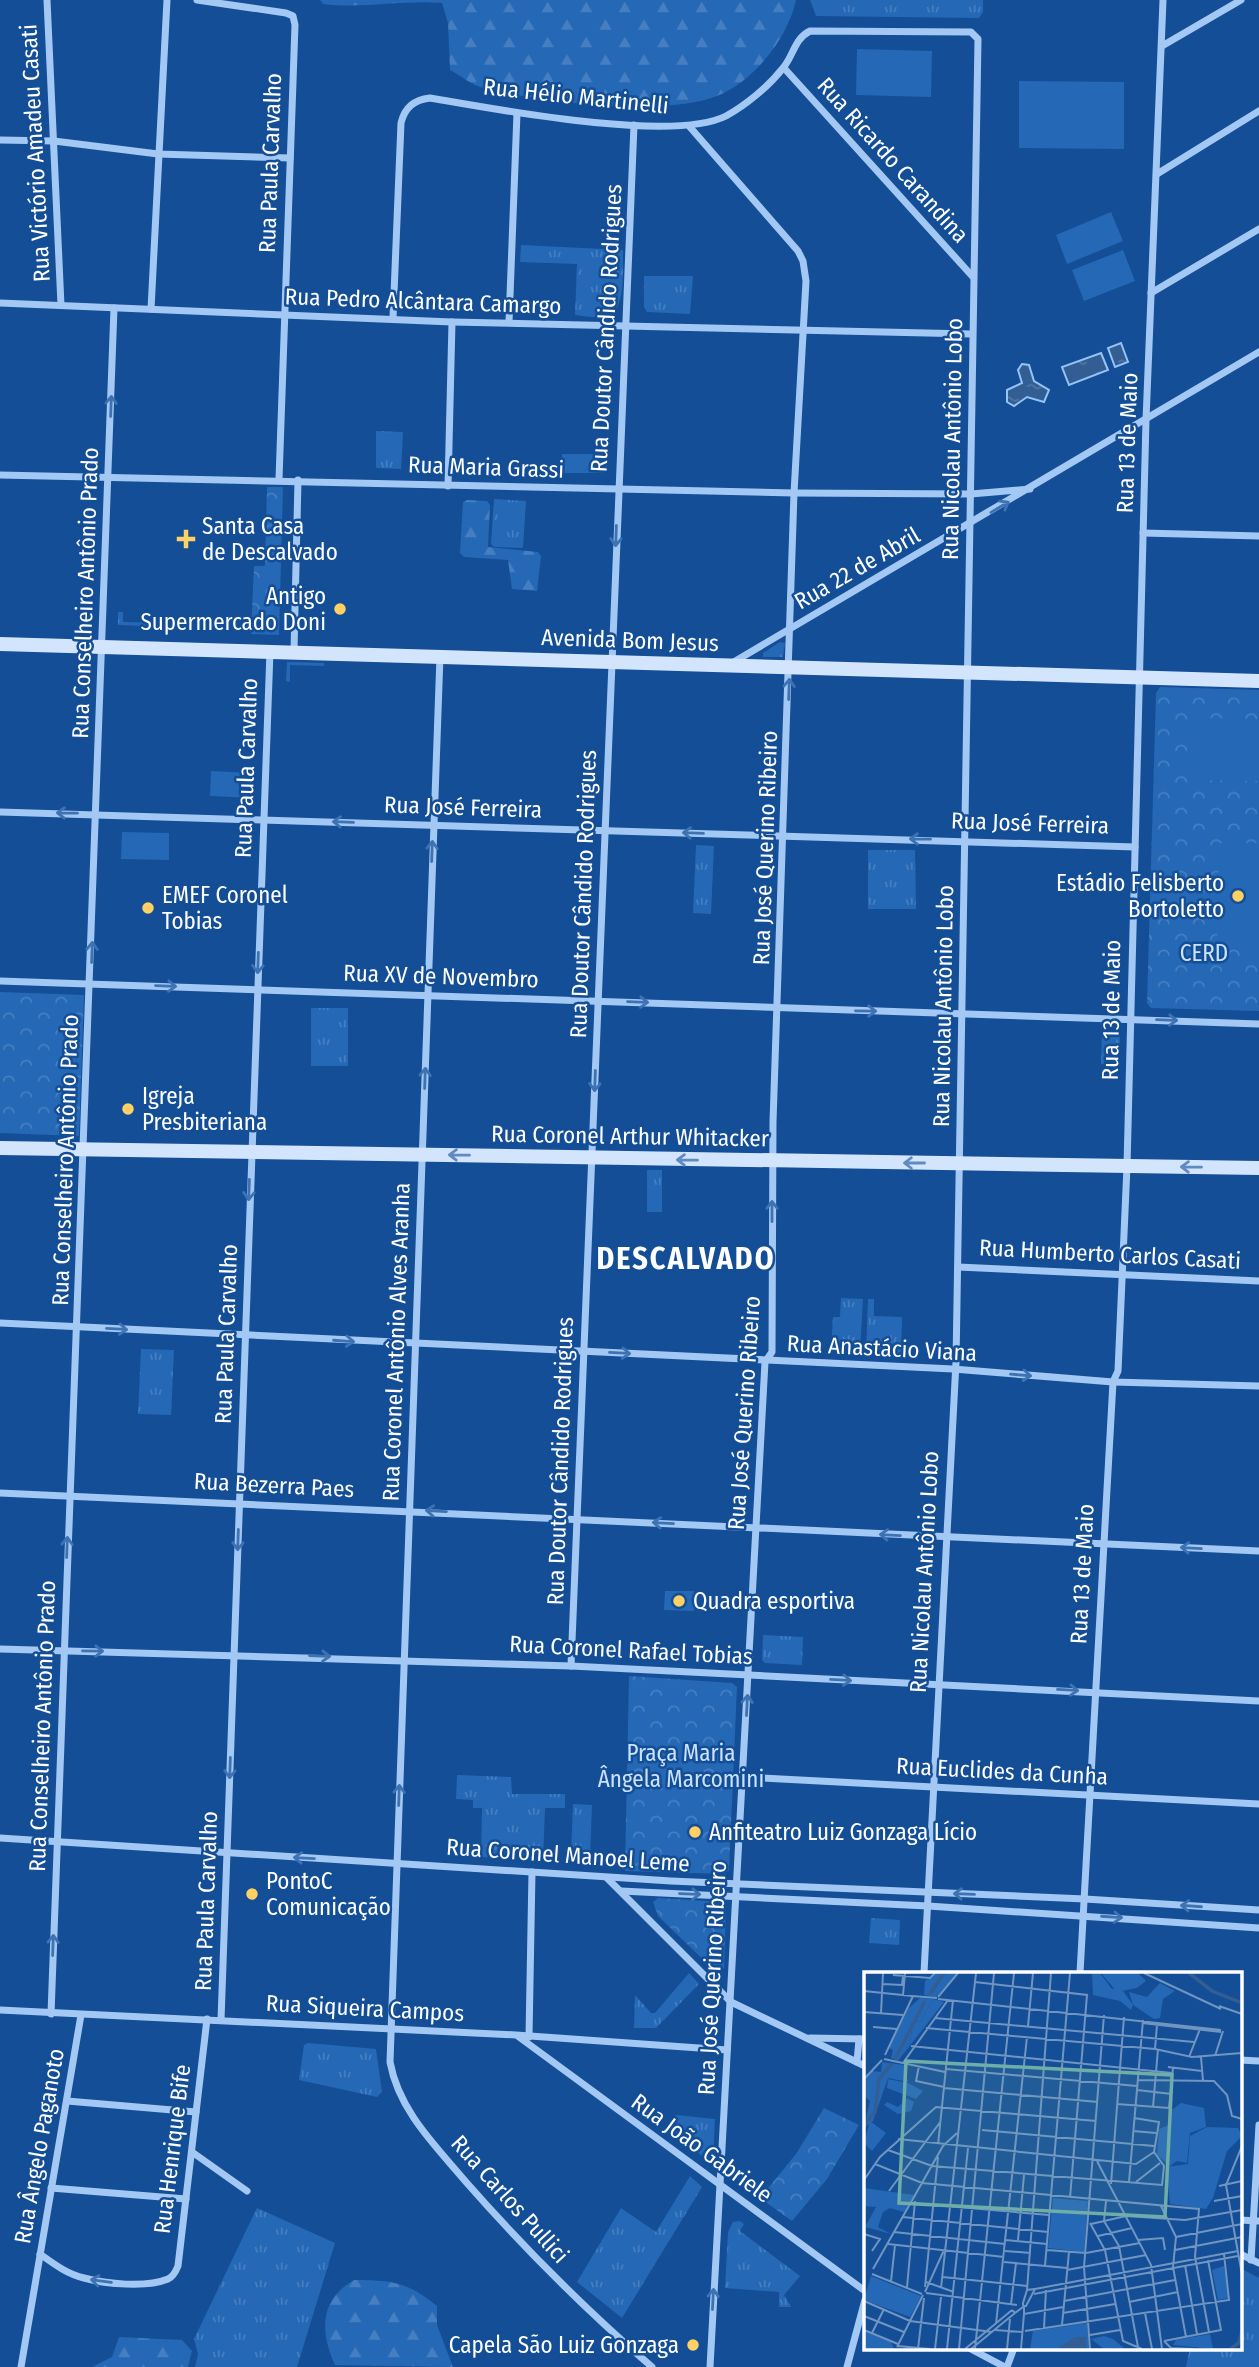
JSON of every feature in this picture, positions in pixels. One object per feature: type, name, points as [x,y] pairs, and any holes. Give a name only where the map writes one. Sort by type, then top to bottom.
[{"type":"street","name":"Rua Victório Amadeu Casati","points":[[47,0],[61,304]]},
{"type":"street","points":[[150,309],[167,0]]},
{"type":"street","name":"Rua Paula Carvalho","points":[[197,0],[293,16],[279,479]]},
{"type":"street","name":"Rua 13 de Maio","points":[[1080,1972],[1102,1544],[1112,1382],[1118,1371],[1128,1166],[1129,1019],[1146,420],[1163,0]]},
{"type":"street","points":[[1162,46],[1241,0]]},
{"type":"street","name":"Rua Hélio Martinelli","points":[[393,318],[401,123],[409,106],[430,98],[517,113],[634,125],[689,126],[708,123],[727,115],[749,100],[784,68],[801,35],[810,31],[971,32],[978,39]]},
{"type":"street","name":"Rua Nicolau Antônio Lobo","points":[[924,1972],[946,1538],[961,1163],[971,334],[978,39]]},
{"type":"street","name":"Rua Ricardo Carandina","points":[[784,68],[974,277]]},
{"type":"street","points":[[1157,174],[1259,111]]},
{"type":"street","points":[[509,322],[517,113]]},
{"type":"street","name":"Rua Doutor Cândido Rodrigues","points":[[571,1665],[617,490],[628,327],[634,125]]},
{"type":"street","name":"Rua José Querino Ribeiro","points":[[689,126],[798,251],[805,270],[794,493],[785,837],[772,1161],[772,1352],[765,1362],[710,2367]]},
{"type":"street","points":[[0,140],[54,141],[158,154],[290,158]]},
{"type":"street","points":[[1151,293],[1259,229]]},
{"type":"street","name":"Rua Pedro Alcântara Camargo","points":[[0,303],[452,322],[971,334]]},
{"type":"street","name":"Rua Conselheiro Antônio Prado","points":[[51,2014],[69,1494],[85,1150],[114,307]]},
{"type":"street","points":[[448,486],[452,322]]},
{"type":"street","name":"Rua 22 de Abril","points":[[727,666],[1259,352]]},
{"type":"street","name":"Rua Maria Grassi","points":[[0,475],[279,479],[448,486],[794,493],[971,494],[1030,489]]},
{"type":"street","points":[[294,651],[298,480]]},
{"type":"street","points":[[1143,533],[1259,536]]},
{"type":"street","name":"Avenida Bom Jesus","points":[[0,644],[1259,681]]},
{"type":"street","name":"Rua Paula Carvalho","points":[[221,2020],[270,650]]},
{"type":"street","name":"Rua Coronel Antônio Alves Aranha","points":[[390,2029],[440,656]]},
{"type":"street","name":"Rua José Ferreira","points":[[0,812],[1135,847]]},
{"type":"street","name":"Rua XV de Novembro","points":[[0,981],[1259,1024]]},
{"type":"street","name":"Rua Coronel Arthur Whitacker","points":[[0,1148],[1259,1168]]},
{"type":"street","name":"Rua Humberto Carlos Casati","points":[[958,1267],[1259,1280]]},
{"type":"street","name":"Rua Anastácio Viana","points":[[0,1323],[953,1369],[1112,1382],[1259,1386]]},
{"type":"street","name":"Rua Bezerra Paes","points":[[0,1493],[69,1494],[1259,1552]]},
{"type":"street","name":"Rua Coronel Rafael Tobias","points":[[0,1649],[571,1665],[1259,1700]]},
{"type":"street","name":"Rua Euclides da Cunha","points":[[743,1777],[1259,1804]]},
{"type":"street","name":"Rua Coronel Manoel Leme","points":[[0,1839],[607,1878],[1085,1899],[1259,1910]]},
{"type":"street","points":[[529,2037],[532,1872]]},
{"type":"street","points":[[607,1878],[731,2002],[864,2066]]},
{"type":"street","points":[[653,1880],[653,1893]]},
{"type":"street","name":"Rua Coronel Manoel Leme","points":[[621,1891],[928,1906],[1259,1928]]},
{"type":"street","name":"Rua Siqueira Campos","points":[[0,2010],[516,2035],[727,2050]]},
{"type":"street","name":"Rua Ângelo Paganoto","points":[[21,2367],[81,2015]]},
{"type":"street","name":"Rua Henrique Bife","points":[[40,2254],[63,2270],[85,2278],[145,2283],[168,2279],[178,2266],[207,2019]]},
{"type":"street","name":"Rua Carlos Pullici","points":[[390,2029],[393,2080],[420,2128],[498,2218],[591,2314],[652,2367]]},
{"type":"street","name":"Rua João Gabriele","points":[[516,2035],[864,2290]]},
{"type":"street","points":[[808,2038],[862,2039],[857,2062]]},
{"type":"street","points":[[67,2101],[196,2112]]},
{"type":"street","points":[[1255,2262],[1259,2125]]},
{"type":"street","points":[[192,2152],[247,2191]]},
{"type":"street","points":[[51,2188],[186,2199]]},
{"type":"street","points":[[847,2367],[864,2304]]},
{"type":"street","points":[[973,2350],[1006,2367],[1013,2350]]},
{"type":"green space","points":[[320,0],[796,0],[785,29],[767,57],[731,89],[695,102],[667,106],[635,106],[535,98],[483,88],[471,83],[450,70],[448,23],[442,3],[338,5],[323,4]]},
{"type":"green space","points":[[810,0],[983,0],[983,12],[979,18],[816,16]]},
{"type":"green space","points":[[857,49],[932,51],[931,97],[856,95]]},
{"type":"green space","points":[[1019,81],[1124,82],[1124,149],[1019,148]]},
{"type":"green space","points":[[1111,212],[1123,241],[1067,264],[1056,235]]},
{"type":"green space","points":[[521,245],[623,250],[622,288],[617,307],[612,314],[604,317],[575,315],[577,264],[520,262]]},
{"type":"green space","points":[[1123,250],[1135,281],[1084,301],[1072,270]]},
{"type":"green space","points":[[644,276],[693,276],[690,314],[647,312],[644,307]]},
{"type":"green space","points":[[376,431],[403,432],[401,469],[376,468]]},
{"type":"green space","points":[[562,454],[609,454],[606,473],[562,473]]},
{"type":"green space","points":[[267,487],[283,487],[279,635],[251,634],[254,566],[265,566]]},
{"type":"green space","points":[[494,499],[526,501],[523,548],[494,547],[491,544]]},
{"type":"green space","points":[[487,501],[490,505],[488,547],[538,552],[541,556],[537,591],[512,589],[508,560],[464,557],[460,553],[463,502]]},
{"type":"green space","points":[[118,612],[123,612],[123,622],[171,623],[171,627],[118,625]]},
{"type":"green space","points":[[780,642],[785,643],[783,657],[763,657],[763,653]]},
{"type":"green space","points":[[287,662],[324,663],[324,666],[290,665],[290,682],[286,681]]},
{"type":"green space","name":"CERD","points":[[1160,687],[1259,690],[1259,1011],[1151,1008],[1147,1003],[1156,693]]},
{"type":"green space","points":[[1190,718],[1259,719],[1259,781],[1189,780]]},
{"type":"green space","points":[[211,771],[253,773],[252,798],[210,796]]},
{"type":"green space","points":[[122,832],[169,833],[169,860],[121,859]]},
{"type":"green space","name":"Estádio Felisberto Bortoletto","points":[[1219,843],[1259,843],[1259,949],[1217,948]]},
{"type":"green space","points":[[696,845],[714,846],[711,914],[693,913]]},
{"type":"green space","points":[[868,850],[915,850],[916,909],[868,909]]},
{"type":"green space","points":[[0,992],[84,995],[79,1136],[0,1133]]},
{"type":"green space","points":[[311,1008],[348,1008],[348,1066],[311,1066]]},
{"type":"green space","points":[[1102,1030],[1120,1030],[1119,1064],[1101,1064]]},
{"type":"green space","points":[[647,1170],[662,1170],[662,1212],[647,1212]]},
{"type":"green space","points":[[841,1298],[863,1299],[860,1351],[831,1350],[833,1317],[840,1317]]},
{"type":"green space","points":[[868,1299],[874,1299],[874,1316],[902,1317],[901,1354],[866,1353]]},
{"type":"green space","points":[[141,1349],[174,1350],[171,1415],[138,1414]]},
{"type":"green space","name":"Quadra esportiva","points":[[665,1591],[694,1591],[694,1611],[664,1610]]},
{"type":"green space","points":[[763,1635],[803,1637],[802,1665],[765,1663],[762,1660]]},
{"type":"green space","name":"Praça Maria Ângela Marcomini","points":[[629,1676],[732,1683],[737,1687],[729,1870],[724,1874],[625,1871]]},
{"type":"green space","points":[[457,1775],[511,1777],[512,1794],[565,1794],[565,1808],[545,1808],[543,1860],[481,1857],[482,1808],[473,1808],[473,1800],[456,1799]]},
{"type":"green space","points":[[573,1804],[592,1805],[590,1857],[571,1856]]},
{"type":"green space","points":[[658,1898],[723,1902],[726,1906],[724,1968],[714,1970],[658,1916],[653,1902]]},
{"type":"green space","points":[[871,1918],[900,1920],[899,1945],[869,1943]]},
{"type":"green space","points":[[689,1973],[699,1984],[656,2028],[634,2028],[635,1995],[651,2013],[655,2013]]},
{"type":"green space","points":[[308,2043],[376,2049],[382,2092],[377,2097],[299,2080],[304,2045]]},
{"type":"green space","points":[[824,2108],[859,2125],[827,2179],[792,2221],[760,2198],[796,2154]]},
{"type":"green space","points":[[676,2115],[715,2119],[713,2160],[710,2162],[675,2135]]},
{"type":"green space","points":[[690,2176],[702,2187],[622,2318],[577,2282],[621,2208],[656,2232]]},
{"type":"green space","points":[[257,2208],[335,2243],[297,2367],[195,2367],[198,2354],[194,2339]]},
{"type":"green space","points":[[740,2221],[744,2224],[740,2231],[800,2276],[784,2295],[791,2307],[779,2307],[779,2292],[725,2288],[728,2232],[733,2222]]},
{"type":"green space","points":[[1242,2269],[1259,2278],[1259,2367],[1186,2367],[1190,2350],[1242,2350]]},
{"type":"green space","points":[[354,2280],[408,2287],[437,2306],[437,2325],[453,2367],[335,2365],[327,2341],[326,2318],[334,2297]]},
{"type":"green space","points":[[119,2337],[182,2340],[192,2351],[188,2367],[92,2367],[112,2357]]},
{"type":"water","points":[[1121,343],[1128,362],[1115,367],[1108,348]]},
{"type":"water","points":[[1101,353],[1108,370],[1069,385],[1062,367]]},
{"type":"water","points":[[1022,364],[1029,365],[1034,381],[1049,390],[1044,402],[1027,397],[1014,406],[1007,402],[1007,390],[1022,383],[1018,370]]},
{"type":"place","name":"Santa Casa de Descalvado","points":[[186,539]]},
{"type":"place","name":"Antigo Supermercado Doni","points":[[340,609]]},
{"type":"place","name":"Estádio Felisberto Bortoletto","points":[[1238,896]]},
{"type":"place","name":"EMEF Coronel Tobias","points":[[148,908]]},
{"type":"place","name":"Igreja Presbiteriana","points":[[128,1109]]},
{"type":"place","name":"Quadra esportiva","points":[[679,1601]]},
{"type":"place","name":"Anfiteatro Luiz Gonzaga Lício","points":[[695,1832]]},
{"type":"place","name":"PontoC Comunicação","points":[[252,1894]]},
{"type":"place","name":"Capela São Luiz Gonzaga","points":[[693,2345]]},
{"type":"district","name":"DESCALVADO","points":[[686,1259]]}]
